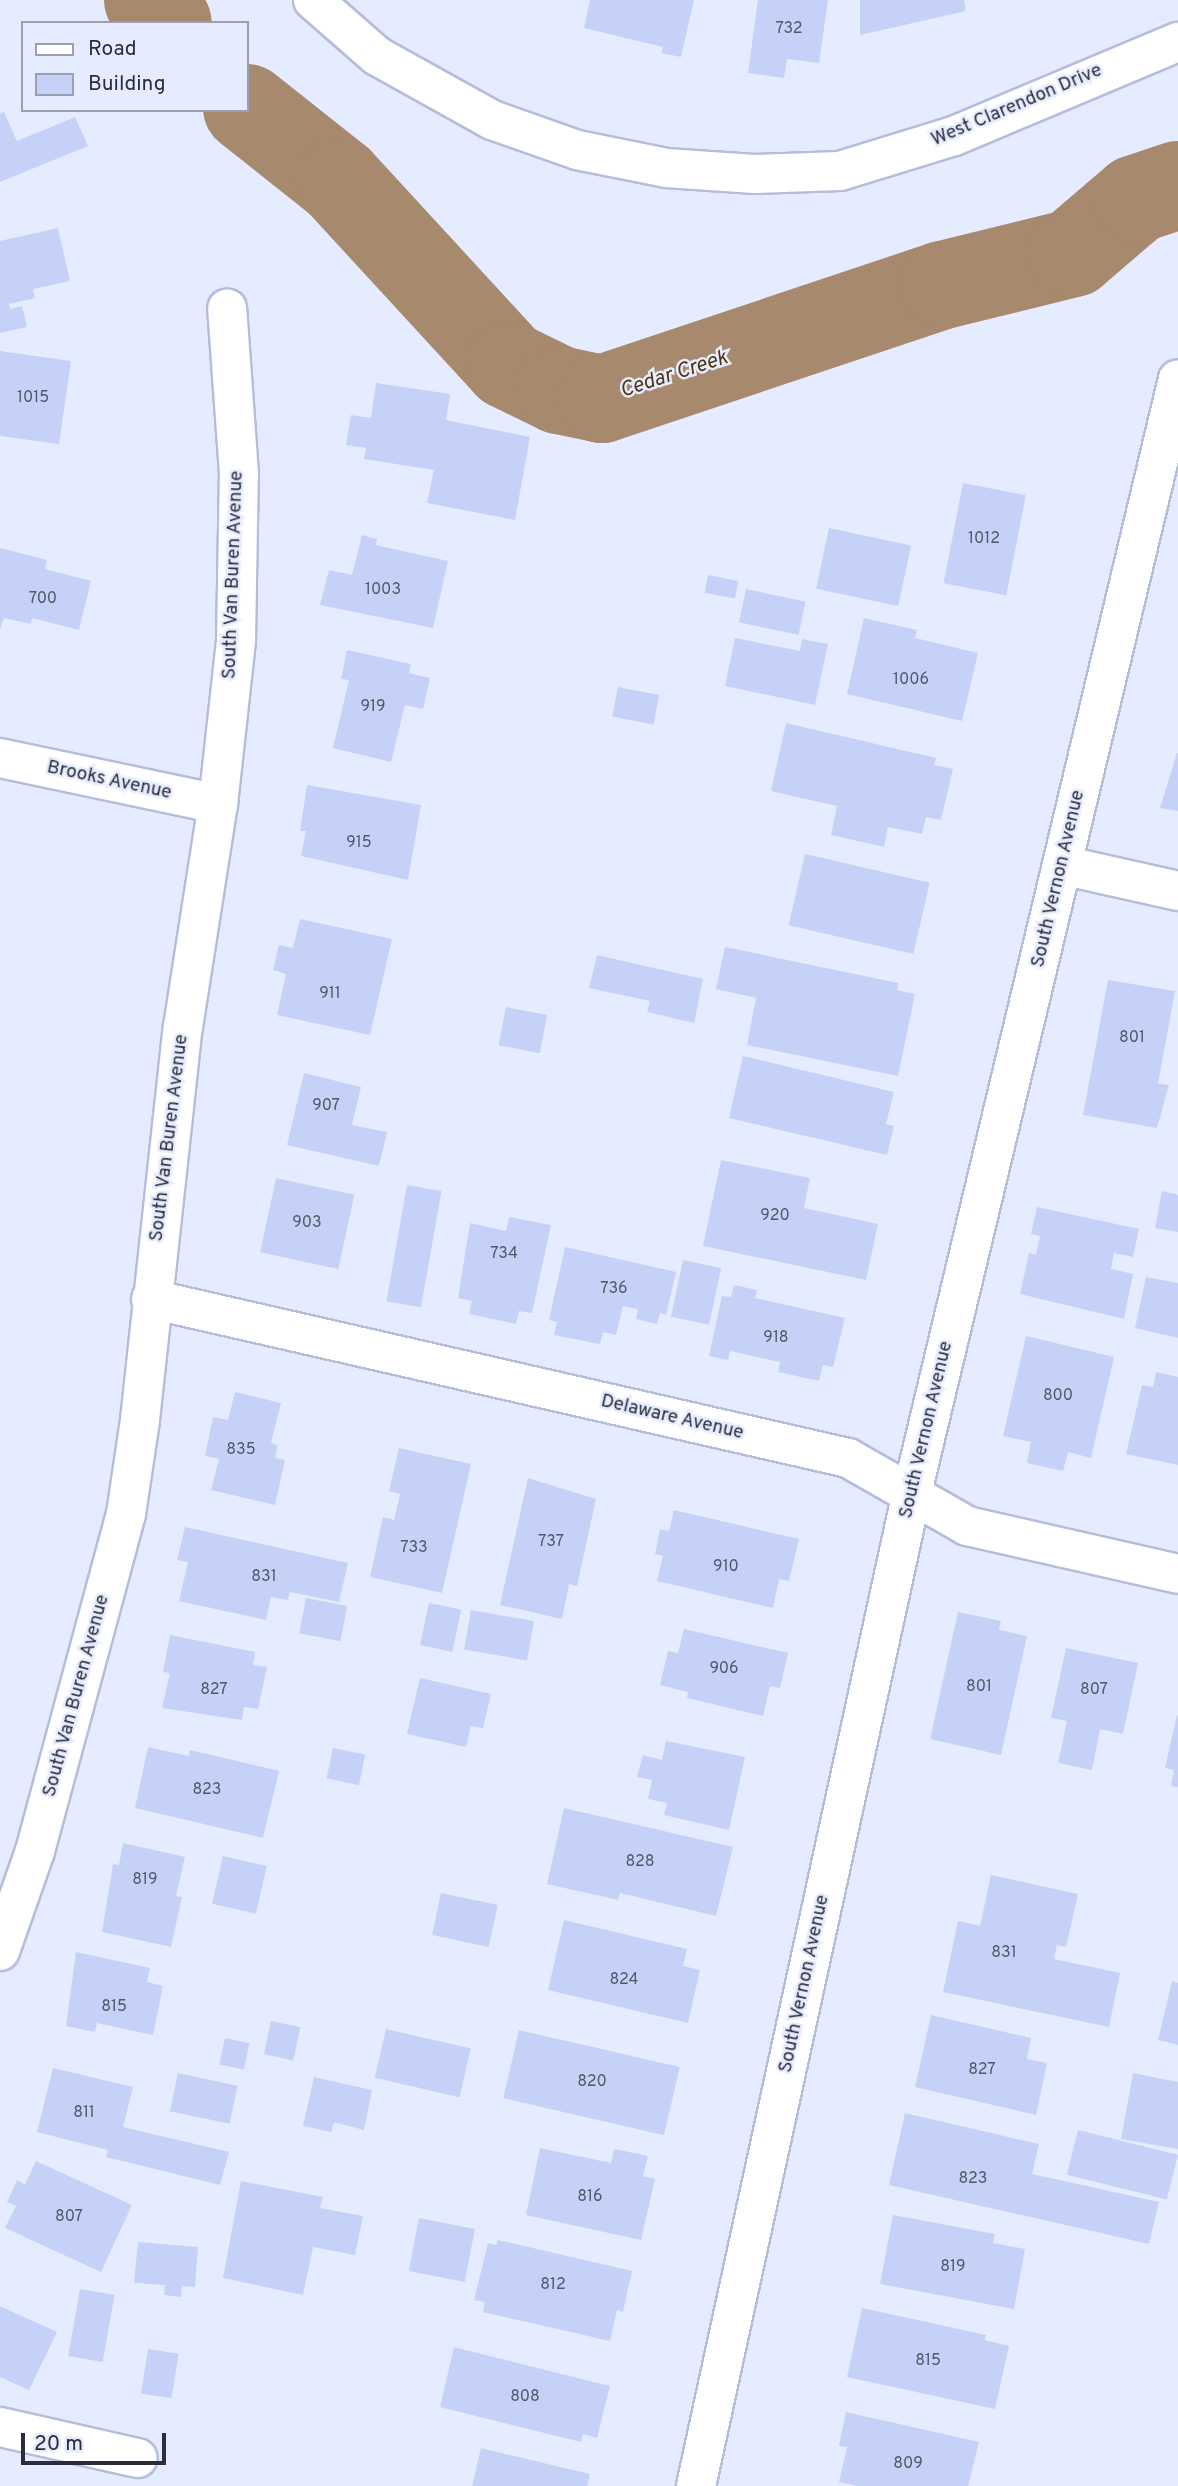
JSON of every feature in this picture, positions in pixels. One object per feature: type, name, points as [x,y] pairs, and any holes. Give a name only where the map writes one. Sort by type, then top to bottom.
[{"type":"street","name":"West Clarendon Drive","points":[[313,0],[377,56],[492,120],[577,150],[615,158],[666,168],[755,174],[840,171],[954,136],[1178,42]]},
{"type":"street","name":"South Van Buren Avenue","points":[[0,1951],[35,1851],[126,1514],[183,1027],[218,804],[236,640],[239,474],[228,308]]},
{"type":"street","name":"South Vernon Avenue","points":[[696,2486],[911,1497],[1178,379]]},
{"type":"street","name":"Brooks Avenue","points":[[0,758],[218,804]]},
{"type":"street","points":[[1062,865],[1178,891]]},
{"type":"street","name":"Delaware Avenue","points":[[151,1299],[848,1458],[911,1497],[967,1527],[1178,1574]]},
{"type":"street","points":[[0,2427],[138,2458]]},
{"type":"building","points":[[590,0],[694,0],[681,57],[661,53],[663,47],[584,28]]},
{"type":"building","points":[[758,0],[828,0],[819,63],[787,59],[784,78],[748,73]]},
{"type":"building","points":[[860,0],[964,0],[966,11],[860,35]]},
{"type":"building","points":[[4,112],[17,141],[75,117],[88,146],[0,182],[0,113]]},
{"type":"building","points":[[58,228],[70,281],[33,289],[35,298],[9,304],[10,309],[22,306],[27,327],[0,333],[0,241]]},
{"type":"building","points":[[0,351],[71,361],[59,444],[0,436]]},
{"type":"building","points":[[376,383],[450,394],[446,420],[530,437],[515,520],[427,503],[434,470],[364,459],[366,448],[346,445],[351,415],[371,418]]},
{"type":"building","points":[[963,483],[1026,495],[1006,595],[944,583]]},
{"type":"building","points":[[829,528],[911,545],[898,606],[816,589]]},
{"type":"building","points":[[362,535],[377,539],[376,545],[448,561],[433,628],[320,605],[329,570],[352,575]]},
{"type":"building","points":[[0,548],[47,560],[45,569],[91,581],[79,630],[32,618],[31,624],[4,618],[0,629]]},
{"type":"building","points":[[708,575],[738,581],[735,599],[705,593]]},
{"type":"building","points":[[746,589],[806,602],[799,635],[739,622]]},
{"type":"building","points":[[864,618],[917,630],[915,638],[978,653],[962,721],[847,694]]},
{"type":"building","points":[[735,638],[800,651],[802,639],[828,644],[815,705],[725,686]]},
{"type":"building","points":[[347,650],[411,664],[409,673],[430,678],[423,709],[405,705],[391,762],[333,748],[349,680],[341,679]]},
{"type":"building","points":[[618,687],[659,695],[654,724],[612,716]]},
{"type":"building","points":[[786,723],[936,758],[934,765],[953,769],[941,820],[926,817],[922,834],[888,827],[884,847],[831,835],[837,806],[771,791]]},
{"type":"building","points":[[1178,753],[1178,811],[1160,808]]},
{"type":"building","points":[[307,785],[421,805],[408,880],[301,856],[306,831],[300,831]]},
{"type":"building","points":[[805,854],[930,883],[913,954],[789,925]]},
{"type":"building","points":[[300,919],[392,939],[370,1035],[277,1015],[286,974],[273,970],[279,945],[293,948]]},
{"type":"building","points":[[725,947],[898,983],[897,990],[915,994],[898,1076],[747,1045],[756,998],[716,989]]},
{"type":"building","points":[[597,955],[703,979],[694,1023],[647,1012],[650,1001],[589,988]]},
{"type":"building","points":[[1108,980],[1175,991],[1158,1084],[1169,1085],[1157,1128],[1083,1115]]},
{"type":"building","points":[[506,1007],[547,1015],[540,1053],[499,1045]]},
{"type":"building","points":[[743,1056],[894,1092],[886,1124],[894,1126],[887,1155],[729,1118]]},
{"type":"building","points":[[304,1073],[361,1087],[352,1125],[387,1132],[379,1166],[287,1145]]},
{"type":"building","points":[[721,1160],[810,1178],[804,1208],[878,1224],[866,1280],[703,1246]]},
{"type":"building","points":[[276,1178],[354,1195],[338,1269],[260,1252]]},
{"type":"building","points":[[407,1185],[441,1191],[421,1307],[387,1301]]},
{"type":"building","points":[[1162,1191],[1178,1195],[1178,1232],[1155,1228]]},
{"type":"building","points":[[1037,1207],[1139,1229],[1133,1257],[1114,1253],[1111,1269],[1133,1274],[1124,1319],[1020,1294],[1029,1253],[1036,1255],[1040,1236],[1031,1234]]},
{"type":"building","points":[[509,1217],[551,1225],[532,1313],[519,1311],[516,1324],[469,1314],[472,1301],[458,1298],[470,1223],[506,1231]]},
{"type":"building","points":[[565,1247],[676,1272],[666,1315],[660,1313],[657,1324],[636,1319],[638,1309],[623,1306],[616,1335],[603,1332],[600,1344],[554,1335],[557,1322],[549,1320]]},
{"type":"building","points":[[683,1260],[721,1268],[709,1325],[671,1317]]},
{"type":"building","points":[[1146,1277],[1178,1283],[1178,1338],[1135,1328]]},
{"type":"building","points":[[734,1285],[757,1290],[755,1298],[845,1318],[833,1367],[823,1365],[819,1381],[778,1372],[780,1362],[730,1351],[728,1360],[709,1356],[722,1296],[731,1297]]},
{"type":"building","points":[[1026,1336],[1114,1357],[1091,1458],[1068,1452],[1063,1471],[1027,1463],[1031,1442],[1003,1436]]},
{"type":"building","points":[[1156,1372],[1178,1377],[1178,1465],[1126,1454],[1142,1385],[1153,1387]]},
{"type":"building","points":[[235,1392],[281,1403],[271,1443],[278,1445],[275,1458],[285,1460],[275,1505],[211,1490],[219,1459],[205,1456],[213,1417],[228,1420]]},
{"type":"building","points":[[399,1448],[471,1464],[442,1593],[370,1577],[383,1517],[394,1520],[400,1494],[389,1491]]},
{"type":"building","points":[[528,1478],[596,1499],[577,1586],[569,1584],[562,1619],[500,1605]]},
{"type":"building","points":[[674,1510],[799,1539],[789,1581],[779,1579],[773,1608],[657,1581],[663,1556],[655,1554],[660,1529],[669,1531]]},
{"type":"building","points":[[185,1527],[348,1563],[339,1602],[290,1592],[288,1600],[271,1597],[266,1620],[179,1601],[188,1562],[177,1560]]},
{"type":"building","points":[[306,1598],[347,1606],[340,1641],[299,1633]]},
{"type":"building","points":[[429,1603],[461,1610],[452,1652],[420,1645]]},
{"type":"building","points":[[471,1610],[534,1621],[527,1661],[464,1649]]},
{"type":"building","points":[[958,1612],[1001,1621],[999,1630],[1027,1636],[1001,1755],[930,1739]]},
{"type":"building","points":[[684,1629],[788,1653],[780,1688],[770,1686],[763,1716],[687,1698],[688,1692],[660,1685],[668,1651],[678,1653]]},
{"type":"building","points":[[170,1635],[255,1652],[253,1665],[267,1667],[258,1709],[244,1707],[242,1720],[162,1708],[170,1673],[163,1672]]},
{"type":"building","points":[[1066,1648],[1138,1663],[1123,1734],[1100,1729],[1092,1770],[1058,1763],[1067,1721],[1051,1718]]},
{"type":"building","points":[[420,1678],[491,1694],[483,1728],[471,1726],[466,1747],[407,1734]]},
{"type":"building","points":[[1177,1715],[1178,1787],[1171,1786],[1174,1770],[1165,1768]]},
{"type":"building","points":[[666,1741],[745,1757],[729,1830],[664,1815],[667,1803],[648,1799],[652,1780],[637,1777],[643,1755],[662,1760]]},
{"type":"building","points":[[148,1747],[189,1756],[190,1750],[279,1771],[263,1838],[135,1808]]},
{"type":"building","points":[[333,1748],[365,1755],[359,1785],[327,1778]]},
{"type":"building","points":[[564,1808],[733,1847],[716,1916],[620,1893],[618,1900],[547,1884]]},
{"type":"building","points":[[123,1843],[185,1857],[176,1896],[182,1897],[171,1947],[102,1932],[113,1864],[119,1865]]},
{"type":"building","points":[[223,1856],[267,1866],[256,1914],[212,1904]]},
{"type":"building","points":[[991,1875],[1078,1894],[1066,1947],[1057,1945],[1054,1959],[1120,1973],[1109,2027],[943,1992],[958,1921],[980,1926]]},
{"type":"building","points":[[441,1893],[498,1905],[489,1947],[432,1935]]},
{"type":"building","points":[[564,1920],[687,1949],[683,1966],[700,1970],[688,2023],[548,1990]]},
{"type":"building","points":[[76,1952],[150,1968],[147,1982],[163,1986],[153,2035],[97,2023],[95,2032],[66,2026]]},
{"type":"building","points":[[1172,1981],[1178,1983],[1178,2045],[1158,2040]]},
{"type":"building","points":[[931,2015],[1031,2038],[1027,2059],[1047,2063],[1036,2115],[915,2087]]},
{"type":"building","points":[[271,2021],[300,2027],[293,2060],[264,2054]]},
{"type":"building","points":[[386,2029],[471,2049],[460,2097],[375,2078]]},
{"type":"building","points":[[519,2030],[680,2067],[664,2135],[503,2098]]},
{"type":"building","points":[[225,2038],[249,2043],[244,2070],[219,2064]]},
{"type":"building","points":[[53,2068],[133,2087],[123,2127],[229,2152],[220,2185],[106,2157],[108,2150],[37,2132]]},
{"type":"building","points":[[178,2073],[238,2086],[230,2124],[170,2111]]},
{"type":"building","points":[[1133,2073],[1178,2082],[1178,2149],[1121,2139]]},
{"type":"building","points":[[314,2077],[372,2090],[364,2130],[334,2122],[331,2132],[303,2126]]},
{"type":"building","points":[[905,2113],[1039,2144],[1032,2174],[1159,2202],[1149,2244],[889,2185]]},
{"type":"building","points":[[1078,2130],[1178,2155],[1167,2200],[1067,2175]]},
{"type":"building","points":[[540,2148],[611,2163],[614,2149],[648,2156],[643,2176],[655,2179],[641,2240],[526,2215]]},
{"type":"building","points":[[36,2161],[132,2205],[101,2272],[5,2228],[16,2206],[7,2202],[17,2180],[25,2185]]},
{"type":"building","points":[[241,2181],[323,2197],[320,2208],[363,2216],[355,2255],[313,2247],[303,2295],[223,2278]]},
{"type":"building","points":[[893,2215],[995,2234],[993,2243],[1025,2249],[1014,2309],[880,2284]]},
{"type":"building","points":[[419,2218],[475,2229],[465,2282],[409,2271]]},
{"type":"building","points":[[498,2240],[632,2271],[623,2312],[617,2310],[610,2341],[483,2312],[485,2302],[474,2300],[488,2243],[496,2245]]},
{"type":"building","points":[[138,2242],[198,2247],[195,2287],[182,2286],[181,2297],[164,2295],[165,2285],[134,2283]]},
{"type":"building","points":[[80,2289],[114,2295],[103,2362],[68,2356]]},
{"type":"building","points":[[0,2306],[57,2332],[29,2390],[0,2377]]},
{"type":"building","points":[[862,2308],[986,2335],[985,2340],[1009,2346],[995,2409],[847,2377]]},
{"type":"building","points":[[454,2347],[610,2386],[597,2438],[583,2434],[581,2442],[440,2407]]},
{"type":"building","points":[[148,2349],[179,2354],[172,2398],[141,2393]]},
{"type":"building","points":[[846,2412],[979,2442],[968,2486],[858,2486],[839,2482],[847,2447],[839,2446]]},
{"type":"building","points":[[481,2448],[590,2474],[587,2486],[472,2486]]},
{"type":"waterway","name":"Cedar Creek","points":[[148,0],[166,21]]},
{"type":"waterway","name":"Cedar Creek","points":[[248,109],[339,181],[508,365],[559,390],[602,399],[943,285],[1073,253],[1136,199],[1178,185]]}]
